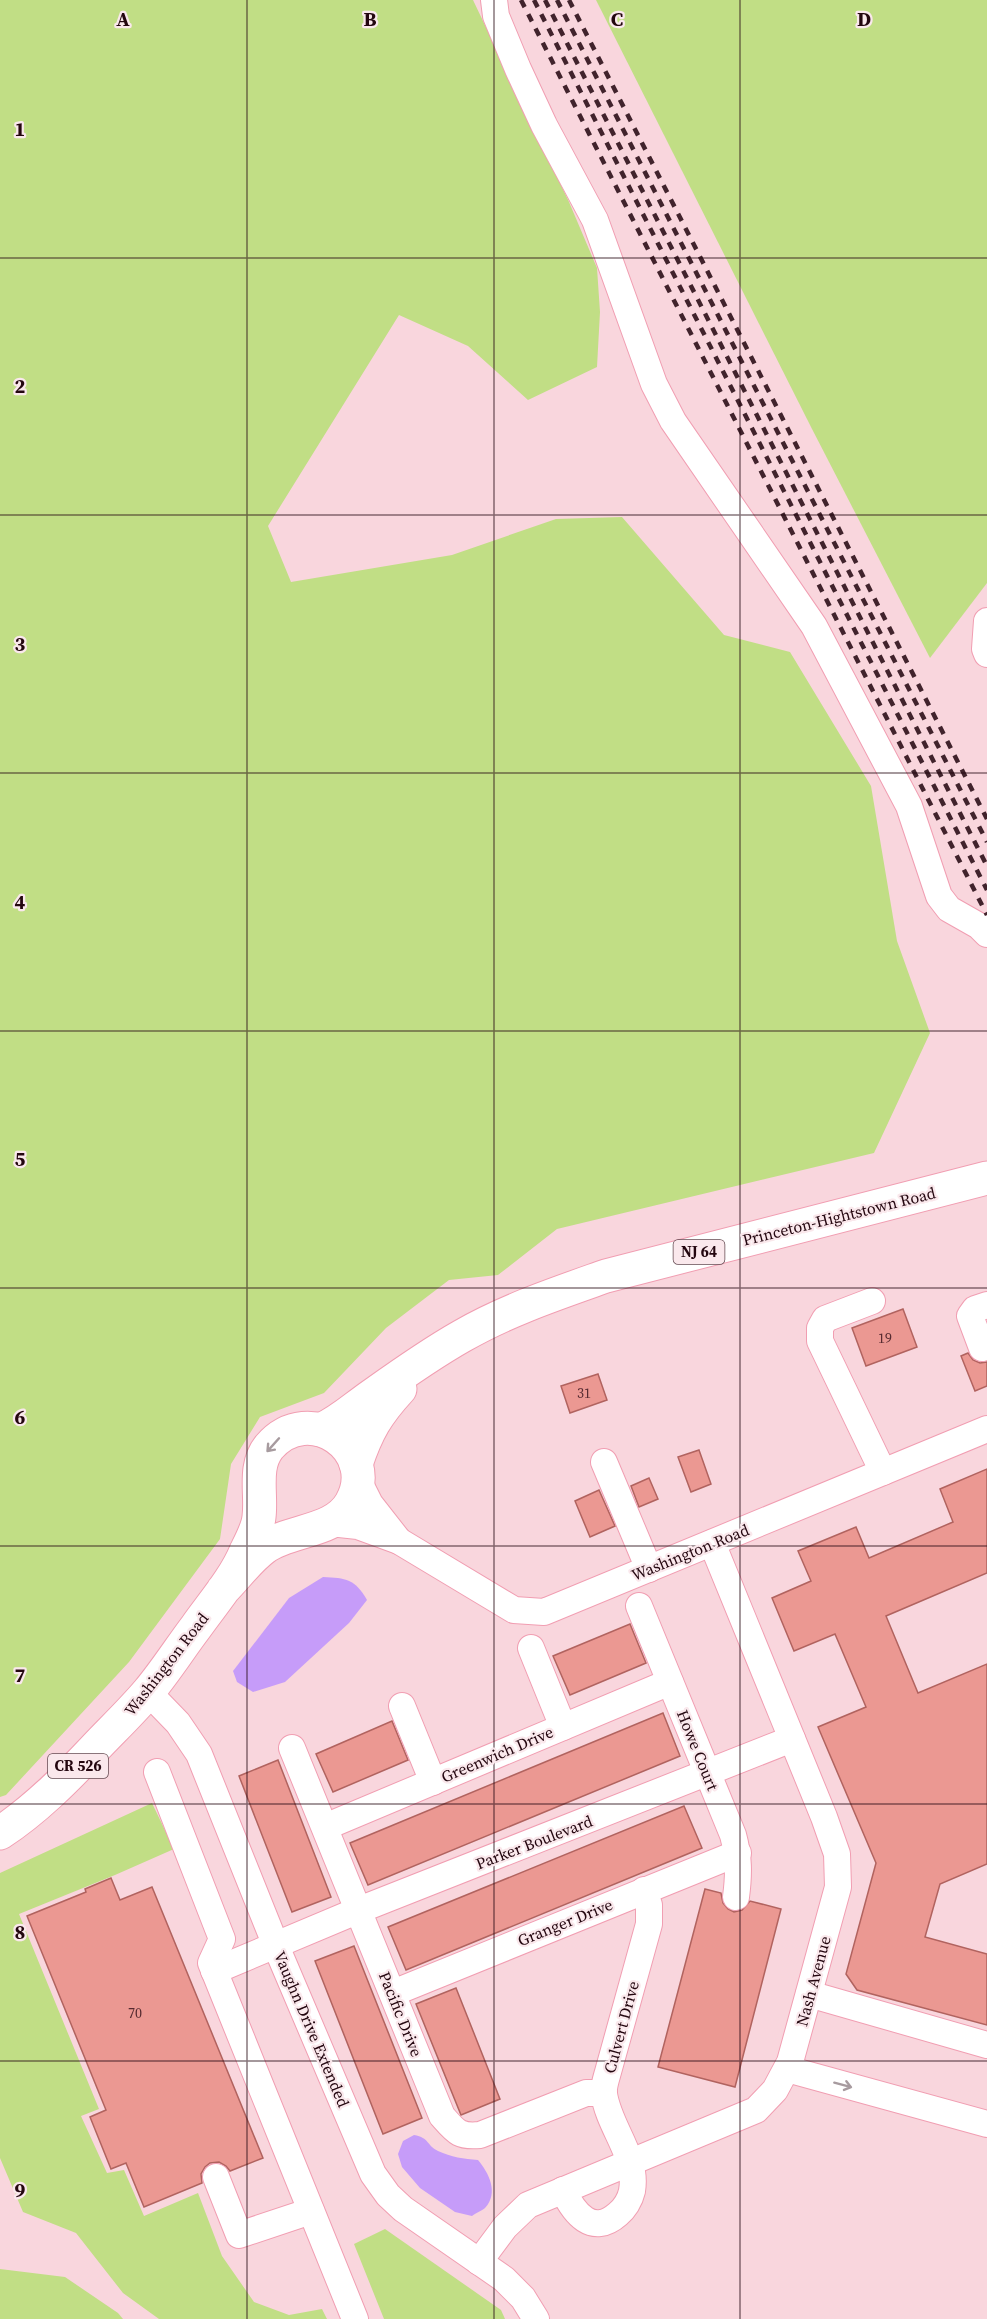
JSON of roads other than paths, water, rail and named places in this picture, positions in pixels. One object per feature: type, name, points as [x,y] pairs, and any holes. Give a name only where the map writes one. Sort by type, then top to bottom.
[{"type":"main road","name":"Princeton-Hightstown Road","points":[[321,1430],[342,1420],[373,1394],[463,1335],[529,1305],[606,1276],[987,1178]]},
{"type":"main road","name":"Princeton-Hightstown Road","points":[[357,1472],[365,1436],[387,1403],[425,1360]]},
{"type":"main road","name":"Washington Road","points":[[0,1833],[61,1784],[148,1692],[223,1590],[245,1554],[259,1521],[261,1463],[268,1449],[279,1438],[293,1430],[309,1428],[321,1430]]},
{"type":"main road","points":[[321,1430],[339,1439],[349,1450],[357,1472]]},
{"type":"main road","name":"Washington Road","points":[[223,1590],[263,1548],[288,1535],[322,1525],[350,1506],[356,1493],[357,1472]]},
{"type":"main road","points":[[261,1494],[269,1509],[282,1520],[298,1527],[322,1525]]},
{"type":"street","points":[[494,0],[496,16],[518,69],[544,125],[595,220],[654,384],[673,421],[814,626],[909,806],[939,896],[949,909],[979,926],[987,934]]},
{"type":"street","points":[[987,621],[984,649],[987,654]]},
{"type":"street","points":[[872,1301],[825,1319],[820,1329],[820,1341],[883,1472]]},
{"type":"street","points":[[982,1348],[970,1316],[975,1309],[987,1305]]},
{"type":"street","name":"Washington Road","points":[[322,1525],[358,1526],[399,1541],[514,1610],[544,1612],[987,1430]]},
{"type":"street","points":[[604,1462],[649,1569]]},
{"type":"street","name":"Washington Road","points":[[357,1472],[370,1504],[399,1541]]},
{"type":"street","name":"Nash Avenue","points":[[479,2262],[505,2227],[528,2205],[756,2110],[775,2090],[787,2069],[838,1887],[837,1854],[824,1817],[711,1543]]},
{"type":"street","name":"Howe Court","points":[[639,1606],[738,1852],[736,1897]]},
{"type":"street","points":[[531,1648],[563,1727]]},
{"type":"street","name":"Greenwich Drive","points":[[325,1827],[670,1682]]},
{"type":"street","name":"Vaughn Drive Extended","points":[[148,1692],[178,1723],[200,1754],[276,1946],[373,2174],[388,2195],[403,2209],[504,2279],[523,2298],[536,2319]]},
{"type":"street","points":[[402,1706],[433,1782]]},
{"type":"street","name":"Parker Boulevard","points":[[214,1971],[359,1910],[792,1739]]},
{"type":"street","name":"Pacific Drive","points":[[292,1748],[442,2116],[455,2131],[466,2136],[480,2135],[586,2093],[604,2093]]},
{"type":"street","points":[[158,1772],[222,1939],[211,1963],[355,2319]]},
{"type":"street","name":"Granger Drive","points":[[393,1993],[738,1852]]},
{"type":"street","name":"Culvert Drive","points":[[563,2190],[570,2206],[582,2219],[596,2224],[610,2221],[624,2209],[632,2192],[630,2162],[604,2093],[649,1924],[649,1905],[644,1890]]},
{"type":"street","points":[[809,1994],[987,2045]]},
{"type":"street","points":[[787,2069],[987,2124]]},
{"type":"street","points":[[216,2177],[239,2235],[311,2211]]},
{"type":"railway","points":[[521,0],[987,915]]},
{"type":"railway","points":[[534,0],[987,890]]},
{"type":"railway","points":[[545,0],[987,866]]},
{"type":"railway","points":[[557,0],[987,842]]},
{"type":"railway","points":[[569,0],[987,819]]}]
